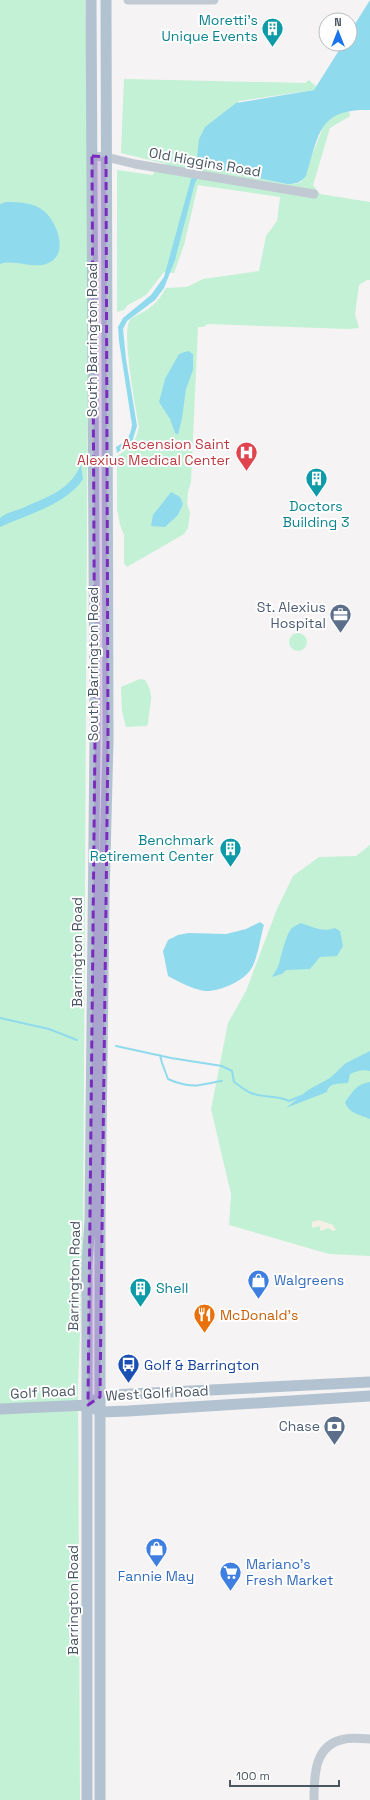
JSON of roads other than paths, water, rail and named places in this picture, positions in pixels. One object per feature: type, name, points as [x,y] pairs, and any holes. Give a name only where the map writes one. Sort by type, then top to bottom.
[{"type":"main road","name":"South Barrington Road","points":[[91,0],[94,752]]},
{"type":"main road","name":"South Barrington Road","points":[[106,0],[108,752]]},
{"type":"main road","name":"Barrington Road","points":[[87,1800],[87,1265],[90,1219],[94,752]]},
{"type":"main road","name":"Barrington Road","points":[[100,1800],[100,1219],[104,898],[108,752]]},
{"type":"main road","name":"West Golf Road","points":[[370,1382],[118,1394],[100,1397],[88,1405],[100,1412],[370,1396]]},
{"type":"main road","name":"Golf Road","points":[[0,1409],[88,1405]]},
{"type":"street","points":[[128,0],[214,0]]},
{"type":"street","name":"Old Higgins Road","points":[[92,156],[106,157],[189,173],[314,194]]},
{"type":"street","points":[[314,1800],[314,1773],[321,1752],[337,1741],[345,1738],[370,1738]]},
{"type":"water","points":[[370,0],[370,110],[353,111],[340,114],[330,119],[323,127],[318,137],[306,176],[298,183],[287,184],[204,167],[195,183],[175,260],[164,288],[155,300],[127,321],[123,329],[126,359],[137,426],[132,442],[117,453],[116,447],[123,443],[127,438],[132,425],[118,327],[123,318],[151,295],[164,277],[197,157],[199,139],[205,127],[236,103],[314,90],[338,52],[358,52],[358,19]]},
{"type":"water","points":[[6,202],[31,204],[44,211],[53,221],[60,243],[57,256],[52,261],[40,265],[13,263],[0,264],[0,204]]},
{"type":"water","points":[[188,351],[193,354],[193,370],[186,389],[178,435],[175,433],[170,419],[159,402],[165,379],[179,354]]},
{"type":"water","points":[[81,465],[83,479],[67,496],[46,508],[0,527],[0,518],[8,513],[49,496],[64,487],[76,474]]},
{"type":"water","points":[[171,492],[180,497],[183,504],[178,515],[165,527],[151,526],[153,515]]},
{"type":"water","points":[[260,922],[264,925],[259,948],[251,969],[243,978],[224,988],[205,991],[190,987],[168,976],[163,951],[168,940],[178,935],[189,933],[226,934],[246,929]]},
{"type":"water","points":[[300,923],[326,930],[335,928],[340,931],[343,946],[337,956],[320,957],[310,969],[286,970],[282,974],[272,977],[279,964],[290,930]]},
{"type":"water","points":[[370,1051],[370,1071],[365,1070],[350,1074],[348,1083],[332,1085],[327,1092],[286,1108],[308,1090],[330,1078],[346,1063]]},
{"type":"water","points":[[370,1082],[370,1119],[358,1115],[349,1109],[345,1102],[358,1087]]},
{"type":"waterway","points":[[0,1018],[49,1029],[77,1040]]},
{"type":"waterway","points":[[116,1046],[171,1058],[222,1066],[232,1071],[234,1082],[256,1095],[280,1098],[289,1101],[301,1096]]},
{"type":"waterway","points":[[160,1055],[168,1079],[192,1085],[222,1081]]},
{"type":"place","name":"Moretti's Unique Events","points":[[273,48]]},
{"type":"place","name":"Ascension Saint Alexius Medical Center","points":[[246,472]]},
{"type":"place","name":"Doctors Building 3","points":[[316,498]]},
{"type":"place","name":"St. Alexius Hospital","points":[[341,634]]},
{"type":"place","name":"Benchmark Retirement Center","points":[[230,868]]},
{"type":"place","name":"Walgreens","points":[[259,1300]]},
{"type":"place","name":"Shell","points":[[141,1308]]},
{"type":"place","name":"McDonald's","points":[[204,1334]]},
{"type":"place","name":"Golf & Barrington","points":[[128,1384]]},
{"type":"place","name":"Chase","points":[[335,1446]]},
{"type":"place","name":"Fannie May","points":[[156,1568]]},
{"type":"place","name":"Mariano's Fresh Market","points":[[231,1592]]}]
